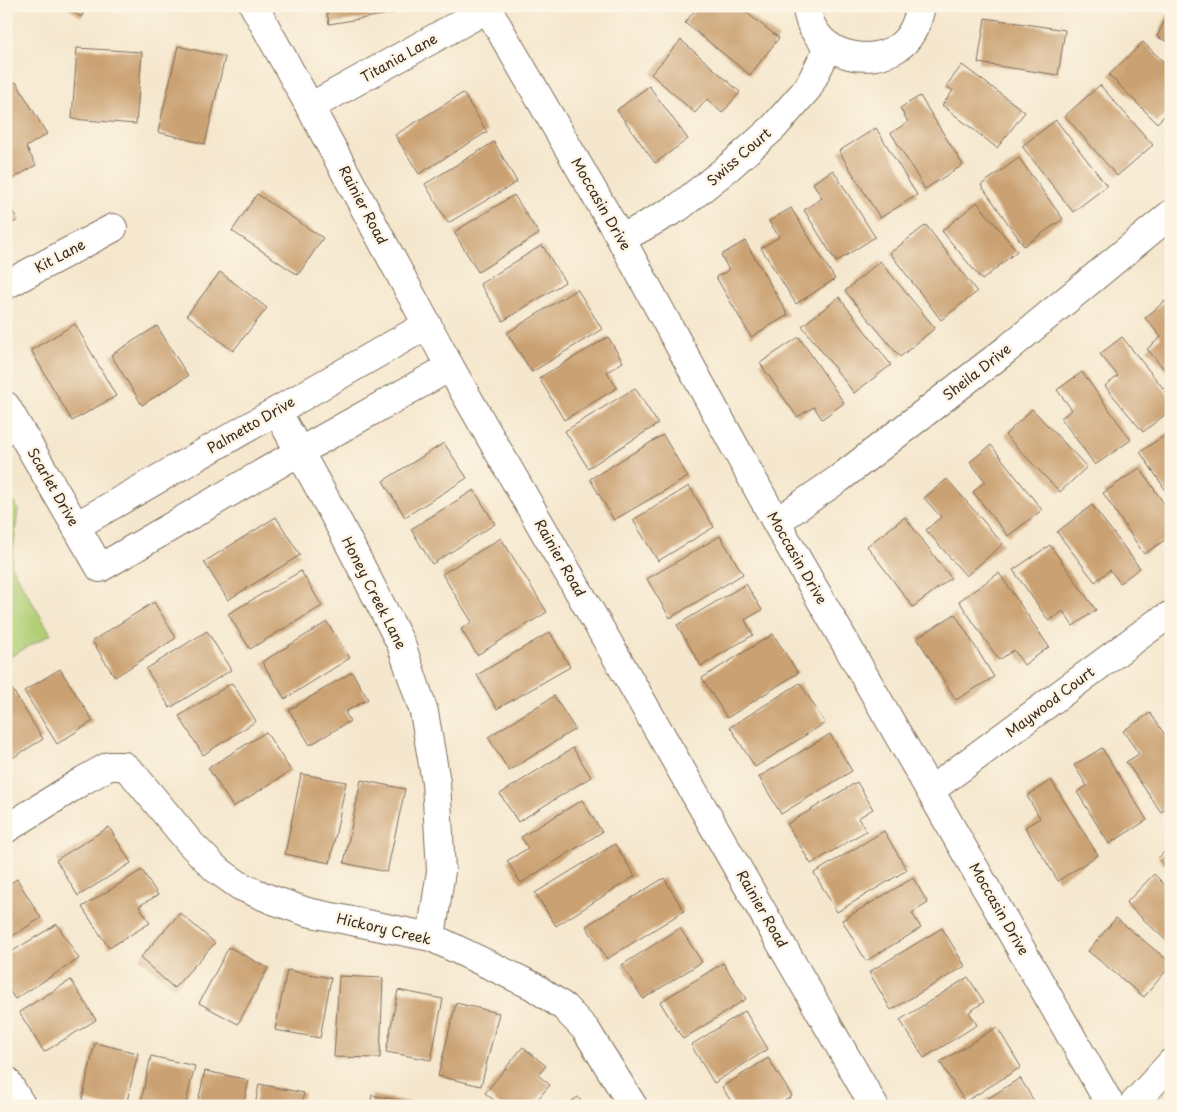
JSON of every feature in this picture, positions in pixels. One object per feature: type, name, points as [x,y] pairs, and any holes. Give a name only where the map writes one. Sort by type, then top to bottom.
[{"type":"street","name":"Rainier Road","points":[[254,6],[450,367],[874,1106]]},
{"type":"street","points":[[806,6],[813,28],[829,46],[851,57],[875,57],[897,48],[914,30],[922,6]]},
{"type":"street","name":"Titania Lane","points":[[310,107],[486,8]]},
{"type":"street","name":"Moccasin Drive","points":[[486,8],[622,240],[776,522],[1111,1106]]},
{"type":"street","name":"Swiss Court","points":[[622,240],[679,207],[729,167],[773,128],[808,88],[829,46]]},
{"type":"street","name":"Sheila Drive","points":[[776,522],[840,478],[1006,350],[1171,214]]},
{"type":"street","name":"Kit Lane","points":[[6,285],[113,228]]},
{"type":"street","name":"Palmetto Drive","points":[[76,526],[427,325]]},
{"type":"street","points":[[299,452],[450,367]]},
{"type":"street","name":"Scarlet Drive","points":[[6,406],[100,568],[299,452]]},
{"type":"street","name":"Honey Creek Lane","points":[[277,410],[402,644],[424,712],[436,782],[441,872],[431,937]]},
{"type":"street","name":"Maywood Court","points":[[931,790],[1171,614]]},
{"type":"street","name":"Hickory Creek","points":[[6,830],[109,766],[124,766],[133,774],[191,844],[216,869],[240,886],[307,912],[431,937],[533,986],[564,1007],[586,1030],[633,1106]]},
{"type":"street","points":[[1132,1106],[1171,1063]]},
{"type":"street","points":[[6,1080],[22,1106]]},
{"type":"green space","points":[[6,489],[18,509],[11,566],[51,634],[6,659]]},
{"type":"building","points":[[64,6],[88,6],[81,17]]},
{"type":"building","points":[[326,6],[394,6],[395,13],[329,24]]},
{"type":"building","points":[[698,6],[738,6],[779,38],[750,75],[685,23]]},
{"type":"building","points":[[1171,6],[1171,43],[1157,37]]},
{"type":"building","points":[[985,18],[1065,30],[1058,75],[978,63]]},
{"type":"building","points":[[681,40],[740,92],[722,113],[707,99],[695,113],[651,74]]},
{"type":"building","points":[[1143,42],[1171,69],[1171,109],[1157,123],[1109,75]]},
{"type":"building","points":[[178,46],[225,57],[205,144],[158,132]]},
{"type":"building","points":[[77,48],[142,52],[136,124],[72,119]]},
{"type":"building","points":[[962,65],[1025,112],[997,148],[942,105],[953,91],[946,86]]},
{"type":"building","points":[[16,82],[47,134],[26,147],[36,165],[9,181],[6,175],[6,88]]},
{"type":"building","points":[[1100,85],[1153,145],[1117,176],[1065,116]]},
{"type":"building","points":[[649,86],[688,139],[655,163],[617,110]]},
{"type":"building","points":[[463,93],[487,132],[419,174],[395,135]]},
{"type":"building","points":[[920,96],[963,165],[925,189],[891,133],[908,122],[900,108]]},
{"type":"building","points":[[1056,120],[1107,186],[1073,212],[1022,146]]},
{"type":"building","points":[[876,128],[917,195],[880,218],[839,151]]},
{"type":"building","points":[[494,142],[517,182],[448,223],[425,184]]},
{"type":"building","points":[[1019,158],[1063,219],[1024,246],[981,185]]},
{"type":"building","points":[[833,170],[875,237],[836,262],[804,210],[822,198],[813,183]]},
{"type":"building","points":[[257,194],[323,238],[298,275],[232,231]]},
{"type":"building","points":[[514,195],[539,234],[478,272],[454,232]]},
{"type":"building","points":[[6,201],[18,220],[6,227]]},
{"type":"building","points":[[977,202],[1017,251],[982,280],[942,231]]},
{"type":"building","points":[[791,208],[835,279],[796,304],[761,248],[779,237],[769,221]]},
{"type":"building","points":[[926,225],[977,292],[941,320],[890,253]]},
{"type":"building","points":[[745,241],[788,315],[751,337],[716,277],[729,270],[721,255]]},
{"type":"building","points":[[542,245],[565,282],[503,321],[480,284]]},
{"type":"building","points":[[880,261],[935,328],[900,357],[845,291]]},
{"type":"building","points":[[220,272],[267,308],[233,351],[187,315]]},
{"type":"building","points":[[577,289],[602,329],[532,372],[507,333]]},
{"type":"building","points":[[839,297],[891,365],[854,393],[802,326]]},
{"type":"building","points":[[1165,301],[1171,308],[1171,377],[1147,349],[1161,337],[1145,318]]},
{"type":"building","points":[[75,324],[116,396],[72,421],[31,350]]},
{"type":"building","points":[[157,326],[188,376],[142,405],[111,355]]},
{"type":"building","points":[[608,337],[623,362],[607,372],[617,388],[564,420],[539,378]]},
{"type":"building","points":[[799,337],[844,403],[822,419],[814,407],[797,417],[760,363]]},
{"type":"building","points":[[1122,337],[1171,398],[1171,410],[1143,432],[1105,386],[1118,376],[1100,354]]},
{"type":"building","points":[[1082,372],[1131,440],[1095,465],[1061,418],[1072,410],[1057,390]]},
{"type":"building","points":[[635,388],[658,424],[588,468],[565,431]]},
{"type":"building","points":[[1032,409],[1087,467],[1060,492],[1005,435]]},
{"type":"building","points":[[1171,431],[1171,498],[1140,452]]},
{"type":"building","points":[[663,435],[688,477],[614,520],[590,479]]},
{"type":"building","points":[[444,443],[467,478],[405,517],[383,481]]},
{"type":"building","points":[[991,445],[1042,510],[1008,536],[973,492],[985,481],[970,462]]},
{"type":"building","points":[[1140,468],[1171,514],[1171,536],[1144,554],[1103,493]]},
{"type":"building","points":[[947,479],[1003,544],[966,576],[926,530],[941,517],[924,498]]},
{"type":"building","points":[[689,486],[714,527],[658,561],[633,520]]},
{"type":"building","points":[[474,490],[495,524],[432,564],[411,529]]},
{"type":"building","points":[[1092,505],[1140,568],[1120,583],[1110,570],[1095,582],[1057,532]]},
{"type":"building","points":[[276,517],[300,555],[228,600],[204,562]]},
{"type":"building","points":[[905,517],[951,578],[913,607],[867,546]]},
{"type":"building","points":[[720,536],[743,574],[670,618],[647,579]]},
{"type":"building","points":[[501,538],[547,612],[477,655],[461,629],[472,622],[442,574]]},
{"type":"building","points":[[1050,545],[1096,610],[1073,626],[1063,611],[1049,621],[1013,570]]},
{"type":"building","points":[[301,571],[322,606],[250,649],[228,614]]},
{"type":"building","points":[[999,573],[1049,647],[1024,665],[1014,650],[999,660],[959,601]]},
{"type":"building","points":[[746,584],[762,610],[745,620],[753,635],[701,666],[677,625]]},
{"type":"building","points":[[154,602],[176,638],[115,677],[92,641]]},
{"type":"building","points":[[955,614],[994,677],[956,700],[917,638]]},
{"type":"building","points":[[327,622],[350,658],[285,699],[262,662]]},
{"type":"building","points":[[207,631],[231,670],[170,708],[146,669]]},
{"type":"building","points":[[550,632],[570,667],[497,709],[477,675]]},
{"type":"building","points":[[773,634],[798,673],[727,718],[702,678]]},
{"type":"building","points":[[60,669],[93,721],[57,744],[24,691]]},
{"type":"building","points":[[352,672],[368,699],[345,712],[350,721],[310,745],[289,710]]},
{"type":"building","points":[[232,683],[256,721],[203,755],[179,716]]},
{"type":"building","points":[[800,683],[825,723],[755,767],[730,727]]},
{"type":"building","points":[[12,689],[43,739],[6,762],[6,692]]},
{"type":"building","points":[[554,696],[575,729],[509,771],[488,737]]},
{"type":"building","points":[[1150,713],[1171,744],[1171,806],[1161,812],[1126,762],[1139,754],[1123,731]]},
{"type":"building","points":[[266,732],[291,771],[233,807],[208,768]]},
{"type":"building","points":[[830,734],[852,771],[781,814],[759,777]]},
{"type":"building","points":[[573,748],[591,777],[518,822],[500,794]]},
{"type":"building","points":[[1102,748],[1147,820],[1109,844],[1077,792],[1087,786],[1074,765]]},
{"type":"building","points":[[301,774],[346,782],[330,863],[285,854]]},
{"type":"building","points":[[361,780],[405,789],[387,872],[344,863]]},
{"type":"building","points":[[1051,780],[1098,855],[1058,881],[1025,827],[1040,818],[1027,796]]},
{"type":"building","points":[[857,782],[873,809],[858,818],[866,831],[811,864],[787,824]]},
{"type":"building","points":[[582,800],[602,832],[521,883],[507,861],[528,848],[521,837]]},
{"type":"building","points":[[109,827],[131,863],[78,896],[56,860]]},
{"type":"building","points":[[884,831],[907,870],[837,912],[814,873]]},
{"type":"building","points":[[615,844],[635,876],[556,926],[535,893]]},
{"type":"building","points":[[1171,846],[1171,872],[1158,858]]},
{"type":"building","points":[[142,870],[158,895],[139,906],[150,923],[109,948],[82,907]]},
{"type":"building","points":[[1154,874],[1171,891],[1171,945],[1126,903]]},
{"type":"building","points":[[664,878],[684,911],[607,959],[586,926]]},
{"type":"building","points":[[913,878],[928,903],[912,913],[921,928],[866,961],[842,920]]},
{"type":"building","points":[[17,879],[41,918],[6,940],[6,886]]},
{"type":"building","points":[[180,913],[215,943],[174,988],[140,958]]},
{"type":"building","points":[[1116,918],[1171,963],[1144,997],[1088,951]]},
{"type":"building","points":[[57,924],[79,959],[15,999],[6,986],[6,955]]},
{"type":"building","points":[[680,928],[702,962],[643,999],[622,965]]},
{"type":"building","points":[[942,928],[965,966],[891,1010],[869,972]]},
{"type":"building","points":[[229,947],[268,968],[238,1024],[199,1003]]},
{"type":"building","points":[[723,963],[746,999],[683,1039],[660,1002]]},
{"type":"building","points":[[287,970],[331,978],[320,1038],[275,1030]]},
{"type":"building","points":[[339,976],[383,978],[380,1058],[334,1057]]},
{"type":"building","points":[[968,977],[984,1002],[969,1012],[977,1025],[924,1058],[900,1020]]},
{"type":"building","points":[[71,980],[96,1020],[44,1052],[19,1012]]},
{"type":"building","points":[[398,990],[443,999],[431,1060],[386,1052]]},
{"type":"building","points":[[456,1003],[499,1013],[481,1086],[438,1076]]},
{"type":"building","points":[[745,1011],[768,1049],[714,1083],[691,1045]]},
{"type":"building","points":[[997,1027],[1021,1067],[965,1102],[940,1062]]},
{"type":"building","points":[[95,1043],[138,1053],[126,1106],[106,1106],[82,1100]]},
{"type":"building","points":[[523,1047],[546,1066],[538,1075],[550,1085],[532,1106],[501,1106],[485,1093]]},
{"type":"building","points":[[151,1056],[195,1066],[185,1106],[140,1106]]},
{"type":"building","points":[[768,1058],[792,1096],[776,1106],[734,1106],[722,1087]]},
{"type":"building","points":[[205,1071],[249,1080],[243,1106],[197,1106]]},
{"type":"building","points":[[1020,1078],[1037,1106],[976,1106]]},
{"type":"building","points":[[259,1084],[304,1093],[301,1106],[255,1106]]},
{"type":"building","points":[[372,1095],[414,1103],[413,1106],[370,1106]]},
{"type":"building","points":[[578,1097],[584,1106],[564,1106]]},
{"type":"building","points":[[312,1102],[331,1105],[331,1106],[311,1106]]}]
